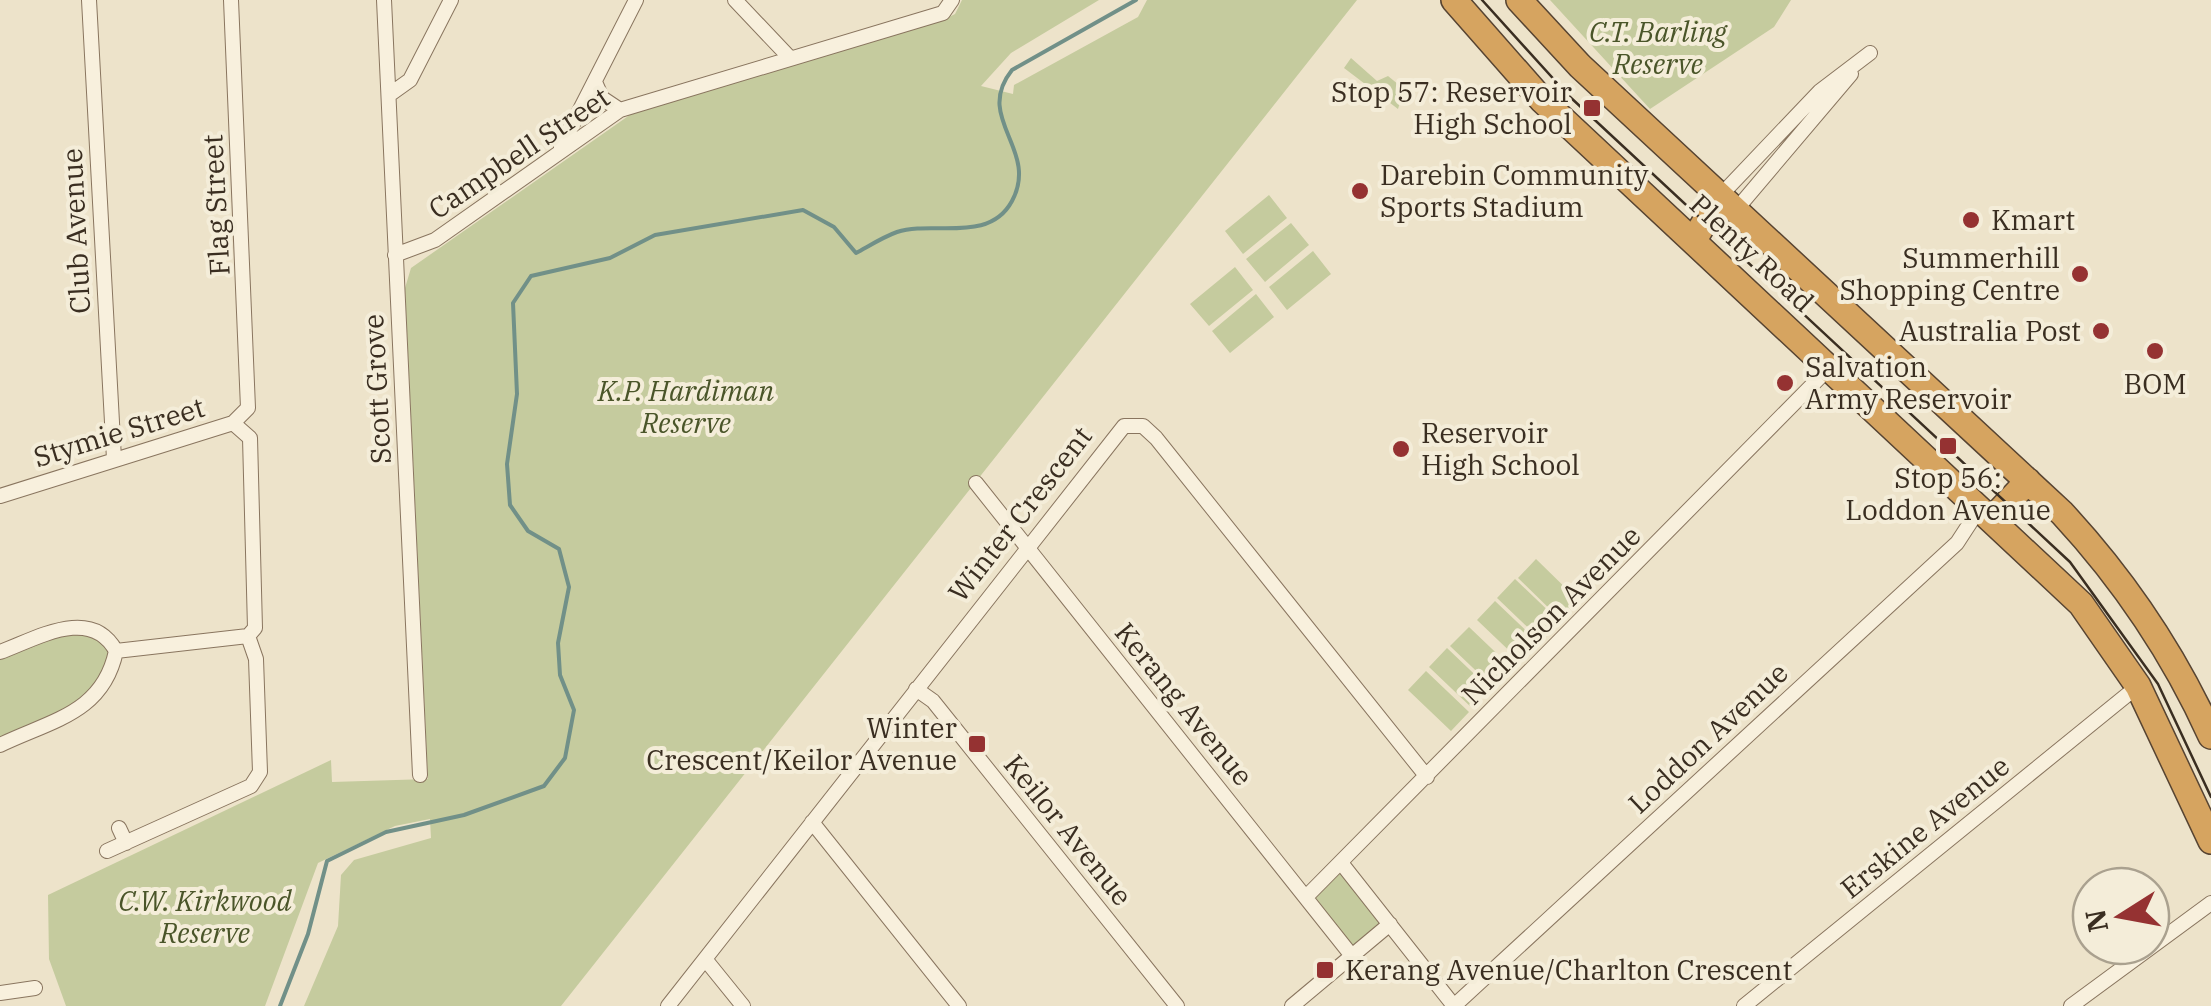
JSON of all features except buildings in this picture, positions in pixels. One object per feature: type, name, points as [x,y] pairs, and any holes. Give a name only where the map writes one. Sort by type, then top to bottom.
[{"type":"highway","name":"Plenty Road","points":[[1454,0],[1542,100],[2081,604],[2138,686],[2211,842]]},
{"type":"highway","name":"Plenty Road","points":[[1519,0],[1580,66],[2028,480],[2117,574],[2169,652],[2211,736]]},
{"type":"highway","points":[[1694,240],[1727,203]]},
{"type":"highway","points":[[1993,518],[2028,480]]},
{"type":"highway","points":[[2173,757],[2211,745]]},
{"type":"street","name":"Club Avenue","points":[[89,0],[114,459]]},
{"type":"street","name":"Flag Street","points":[[231,0],[248,408]]},
{"type":"street","name":"Scott Grove","points":[[384,0],[420,775]]},
{"type":"street","points":[[389,95],[410,80],[451,0]]},
{"type":"street","points":[[558,152],[636,0]]},
{"type":"street","points":[[736,0],[790,58]]},
{"type":"street","name":"Campbell Street","points":[[396,254],[435,240],[620,110],[943,13],[952,0]]},
{"type":"street","points":[[1727,203],[1831,102],[1865,57]]},
{"type":"street","points":[[595,82],[602,98],[620,110]]},
{"type":"street","name":"Nicholson Avenue","points":[[1306,897],[1830,368]]},
{"type":"street","name":"Stymie Street","points":[[0,496],[232,423],[248,408]]},
{"type":"street","points":[[116,650],[248,636],[254,628],[250,438],[232,423]]},
{"type":"street","name":"Winter Crescent","points":[[668,1006],[1114,434],[1131,424],[1143,426],[1427,777]]},
{"type":"street","name":"Kerang Avenue","points":[[976,483],[1352,956]]},
{"type":"street","name":"Loddon Avenue","points":[[1454,1006],[1957,543],[1972,520],[1969,496]]},
{"type":"street","points":[[0,652],[77,625],[101,634],[116,650]]},
{"type":"street","points":[[107,851],[251,786],[260,772],[256,659],[248,636]]},
{"type":"street","points":[[0,745],[89,704],[111,674],[116,650]]},
{"type":"street","name":"Erskine Avenue","points":[[1744,1006],[2138,686]]},
{"type":"street","name":"Keilor Avenue","points":[[916,689],[933,701],[1177,1006]]},
{"type":"street","points":[[812,822],[959,1006]]},
{"type":"street","points":[[118,828],[126,842]]},
{"type":"street","points":[[1342,864],[1454,1006]]},
{"type":"street","points":[[2071,1006],[2211,903]]},
{"type":"street","points":[[1292,1006],[1390,924]]},
{"type":"street","points":[[705,959],[743,1006]]},
{"type":"street","points":[[0,994],[36,988]]},
{"type":"green space","name":"K.P. Hardiman Reserve","points":[[962,0],[1099,0],[1011,53],[981,86],[1013,94],[1014,85],[1138,17],[1147,0],[1357,0],[561,1006],[304,1006],[338,926],[341,875],[354,860],[431,838],[430,819],[395,826],[318,863],[265,1006],[66,1006],[49,959],[48,895],[331,760],[332,782],[428,779],[405,288],[411,268],[634,112],[943,20],[955,14]]},
{"type":"green space","name":"C.T. Barling Reserve","points":[[1550,0],[1791,0],[1774,27],[1650,109]]},
{"type":"green space","points":[[1351,58],[1377,81],[1388,76],[1404,89],[1398,109],[1344,68]]},
{"type":"green space","points":[[1269,195],[1287,218],[1243,254],[1225,231]]},
{"type":"green space","points":[[1291,223],[1309,245],[1265,282],[1246,259]]},
{"type":"green space","points":[[1313,251],[1331,274],[1287,310],[1269,287]]},
{"type":"green space","points":[[1235,267],[1253,290],[1209,326],[1190,304]]},
{"type":"green space","points":[[1256,294],[1274,317],[1230,353],[1212,331]]},
{"type":"green space","points":[[1536,559],[1579,601],[1561,620],[1518,578]]},
{"type":"green space","points":[[1515,579],[1559,621],[1541,640],[1497,598]]},
{"type":"green space","points":[[1495,601],[1538,642],[1520,661],[1477,620]]},
{"type":"green space","points":[[1469,627],[1512,668],[1493,687],[1450,646]]},
{"type":"green space","points":[[77,631],[98,635],[112,650],[96,687],[70,710],[0,741],[0,657]]},
{"type":"green space","points":[[1447,648],[1490,689],[1472,708],[1429,667]]},
{"type":"green space","points":[[1426,671],[1469,712],[1451,731],[1408,690]]},
{"type":"green space","points":[[1342,864],[1390,924],[1352,956],[1306,897]]},
{"type":"waterway","points":[[280,1006],[308,934],[327,861],[386,832],[464,815],[544,786],[565,758],[574,710],[560,675],[558,643],[569,587],[559,549],[528,531],[510,505],[507,464],[517,394],[513,303],[531,276],[610,258],[655,235],[803,210],[834,227],[856,253],[897,232],[975,227],[989,222],[1012,201],[1018,182],[1018,165],[999,104],[1012,70],[1136,0]]},
{"type":"tram line","points":[[1482,0],[1569,96],[2070,562],[2158,684],[2211,797]]},
{"type":"place","name":"Stop 57: Reservoir High School","points":[[1592,108]]},
{"type":"place","name":"Darebin Community Sports Stadium","points":[[1360,191]]},
{"type":"place","name":"Kmart","points":[[1971,220]]},
{"type":"place","name":"Summerhill Shopping Centre","points":[[2080,274]]},
{"type":"place","name":"Australia Post","points":[[2101,331]]},
{"type":"place","name":"BOM","points":[[2155,351]]},
{"type":"place","name":"Salvation Army Reservoir","points":[[1785,383]]},
{"type":"place","name":"Stop 56: Loddon Avenue","points":[[1948,446]]},
{"type":"place","name":"Reservoir High School","points":[[1401,449]]},
{"type":"place","name":"Winter Crescent/Keilor Avenue","points":[[977,744]]},
{"type":"place","name":"Kerang Avenue/Charlton Crescent","points":[[1325,970]]},
{"type":"park label","name":"C.W. Kirkwood Reserve","points":[[205,917]]}]
